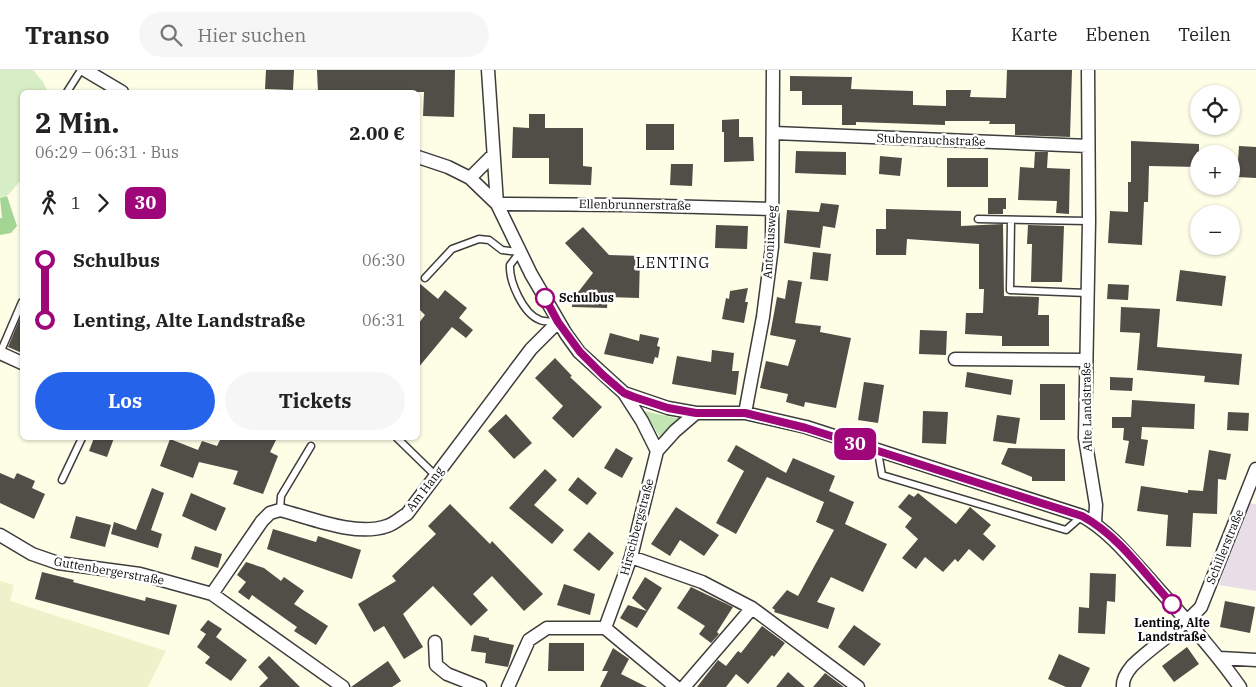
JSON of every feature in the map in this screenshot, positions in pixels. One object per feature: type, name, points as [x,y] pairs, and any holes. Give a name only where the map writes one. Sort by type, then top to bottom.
[{"type":"street","points":[[83,70],[118,90]]},
{"type":"street","points":[[488,70],[492,156],[497,204],[520,252],[558,322],[580,352],[624,393],[642,420],[657,451]]},
{"type":"street","name":"Antoniusweg","points":[[745,413],[763,317],[772,247],[773,70]]},
{"type":"street","name":"Alte Landstraße","points":[[1088,70],[1089,221],[1085,438],[1096,505],[1095,523]]},
{"type":"street","name":"Stubenrauchstraße","points":[[774,133],[1088,146]]},
{"type":"street","points":[[470,178],[492,156]]},
{"type":"street","points":[[420,158],[448,167],[470,178],[497,204]]},
{"type":"street","name":"Ellenbrunnerstraße","points":[[497,204],[773,209]]},
{"type":"street","name":"Am Hang","points":[[280,510],[351,528],[369,530],[388,526],[407,514],[531,349],[558,322]]},
{"type":"street","points":[[0,353],[20,362]]},
{"type":"street","points":[[955,360],[1086,360]]},
{"type":"street","points":[[624,393],[668,408],[696,413],[745,413],[806,428],[1082,516],[1095,523],[1115,542],[1220,658],[1240,687]]},
{"type":"street","name":"Hirschbergstraße","points":[[605,628],[631,557],[657,451],[675,431],[696,413]]},
{"type":"street","name":"Schillerstraße","points":[[1123,687],[1122,681],[1131,667],[1188,622],[1200,607],[1256,469]]},
{"type":"street","points":[[212,594],[262,522],[270,513],[280,510]]},
{"type":"street","name":"Guttenbergerstraße","points":[[0,535],[32,554],[58,563],[140,574],[212,594],[343,687]]},
{"type":"street","points":[[631,557],[702,582],[752,608],[858,687]]},
{"type":"street","points":[[684,687],[752,608]]},
{"type":"street","points":[[508,687],[529,640],[547,628],[605,628],[676,687]]},
{"type":"street","points":[[435,642],[436,664],[447,674],[480,687]]},
{"type":"street","points":[[1220,658],[1256,660]]},
{"type":"lane","points":[[68,90],[83,70]]},
{"type":"lane","points":[[978,219],[1089,221]]},
{"type":"lane","points":[[1011,220],[1010,290],[1087,293]]},
{"type":"lane","points":[[425,278],[452,249],[479,239],[488,240],[502,250],[520,252]]},
{"type":"lane","points":[[520,252],[510,265],[512,285],[526,308],[539,320],[558,322]]},
{"type":"lane","points":[[0,353],[20,307]]},
{"type":"lane","points":[[62,480],[81,440]]},
{"type":"lane","points":[[398,440],[436,476]]},
{"type":"lane","points":[[280,510],[281,496],[311,446]]},
{"type":"lane","points":[[878,452],[882,475],[1066,530],[1082,516]]},
{"type":"shaded area","points":[[1247,503],[1256,504],[1256,591],[1219,585]]},
{"type":"green space","points":[[0,70],[33,70],[47,90],[20,90],[20,181],[8,195],[0,198]]},
{"type":"green space","points":[[7,196],[17,226],[11,233],[0,235],[0,218],[2,218],[0,198]]},
{"type":"green space","points":[[644,411],[681,419],[661,439]]},
{"type":"green space","points":[[0,581],[14,585],[10,601],[166,651],[148,687],[0,687]]},
{"type":"building","points":[[266,70],[294,70],[293,90],[265,89]]},
{"type":"building","points":[[317,70],[455,70],[454,117],[423,116],[424,92],[420,92],[420,90],[318,90]]},
{"type":"building","points":[[1007,70],[1072,70],[1070,137],[1015,135],[1015,124],[989,124],[990,121],[945,121],[945,125],[856,122],[856,125],[842,125],[842,105],[802,105],[802,91],[790,91],[790,76],[852,77],[851,89],[913,91],[913,105],[946,106],[946,90],[971,90],[970,97],[1006,98]]},
{"type":"building","points":[[529,114],[545,114],[545,128],[583,128],[583,166],[592,167],[591,185],[549,184],[549,158],[512,158],[513,127],[529,128]]},
{"type":"building","points":[[739,119],[739,137],[753,137],[754,161],[724,162],[722,120]]},
{"type":"building","points":[[646,124],[674,124],[674,150],[646,150]]},
{"type":"building","points":[[1131,141],[1199,144],[1190,145],[1190,167],[1149,166],[1148,202],[1144,202],[1142,245],[1108,243],[1110,211],[1128,212],[1128,182],[1131,182]]},
{"type":"building","points":[[1240,146],[1256,147],[1256,178],[1240,177]]},
{"type":"building","points":[[796,151],[846,152],[846,175],[795,173]]},
{"type":"building","points":[[1035,152],[1048,152],[1047,168],[1070,169],[1069,214],[1056,213],[1057,201],[1018,200],[1020,167],[1034,168]]},
{"type":"building","points":[[880,156],[902,158],[900,176],[879,174]]},
{"type":"building","points":[[947,158],[988,158],[988,187],[947,187]]},
{"type":"building","points":[[671,164],[693,164],[692,186],[670,185]]},
{"type":"building","points":[[988,198],[1006,198],[1006,209],[1003,209],[1003,214],[988,214]]},
{"type":"building","points":[[821,203],[839,205],[835,228],[823,226],[820,248],[784,243],[787,210],[819,212]]},
{"type":"building","points":[[886,209],[961,211],[961,226],[1003,224],[1004,296],[1039,297],[1038,315],[1049,315],[1049,346],[1002,346],[1002,336],[965,334],[966,313],[983,313],[984,289],[979,289],[979,244],[907,239],[906,255],[876,255],[876,229],[886,229]]},
{"type":"building","points":[[716,225],[748,226],[747,249],[715,248]]},
{"type":"building","points":[[1028,225],[1064,226],[1062,282],[1031,282],[1032,244],[1027,244]]},
{"type":"building","points":[[583,227],[609,255],[640,256],[639,298],[608,297],[607,308],[572,307],[573,291],[579,291],[593,273],[565,243]]},
{"type":"building","points":[[813,252],[831,254],[828,281],[810,279]]},
{"type":"building","points":[[1180,270],[1226,276],[1222,306],[1176,301]]},
{"type":"building","points":[[788,280],[802,282],[795,323],[821,326],[820,332],[851,338],[836,408],[805,402],[804,407],[786,402],[788,394],[760,388],[766,361],[788,366],[796,340],[770,335],[777,297],[785,299]]},
{"type":"building","points":[[420,284],[438,299],[445,290],[467,308],[459,318],[473,330],[466,338],[452,327],[420,366],[420,321],[425,315],[420,310]]},
{"type":"building","points":[[1108,284],[1129,285],[1128,300],[1107,299]]},
{"type":"building","points":[[748,288],[745,302],[748,302],[744,323],[722,319],[726,298],[729,299],[730,291]]},
{"type":"building","points":[[1121,307],[1160,309],[1157,347],[1242,354],[1239,385],[1204,382],[1205,376],[1137,370],[1140,333],[1120,332]]},
{"type":"building","points":[[20,318],[20,352],[8,347]]},
{"type":"building","points":[[920,330],[947,331],[946,355],[919,354]]},
{"type":"building","points":[[610,333],[639,341],[640,334],[659,338],[657,346],[660,347],[658,358],[655,357],[653,364],[604,354]]},
{"type":"building","points":[[712,350],[734,353],[732,371],[739,371],[736,395],[672,384],[677,356],[711,362]]},
{"type":"building","points":[[555,358],[572,376],[570,377],[602,407],[573,438],[552,418],[563,406],[535,378]]},
{"type":"building","points":[[967,372],[1013,380],[1011,395],[965,387]]},
{"type":"building","points":[[1110,377],[1133,378],[1132,391],[1110,390]]},
{"type":"building","points":[[864,382],[884,385],[878,423],[858,420]]},
{"type":"building","points":[[1040,384],[1065,384],[1065,420],[1040,420]]},
{"type":"building","points":[[1132,400],[1195,404],[1194,429],[1142,427],[1141,439],[1148,440],[1144,466],[1125,463],[1129,441],[1123,440],[1124,428],[1112,428],[1112,417],[1131,417]]},
{"type":"building","points":[[923,411],[948,412],[946,444],[922,443]]},
{"type":"building","points":[[1228,412],[1249,413],[1248,431],[1227,430]]},
{"type":"building","points":[[506,414],[532,443],[514,459],[488,431]]},
{"type":"building","points":[[997,415],[1020,418],[1016,444],[993,441]]},
{"type":"building","points":[[93,440],[113,440],[107,457],[89,451]]},
{"type":"building","points":[[170,440],[198,450],[202,441],[217,446],[220,440],[276,440],[270,452],[278,456],[263,494],[233,484],[238,471],[199,462],[193,478],[160,466]]},
{"type":"building","points":[[736,445],[786,473],[793,458],[835,476],[829,491],[854,502],[845,524],[887,544],[863,592],[831,577],[817,602],[835,608],[828,629],[774,612],[775,610],[772,608],[787,590],[798,596],[834,530],[816,522],[824,502],[767,477],[736,534],[716,523],[744,471],[727,461]]},
{"type":"building","points":[[616,448],[633,458],[622,478],[604,468]]},
{"type":"building","points":[[1008,448],[1065,449],[1065,481],[1032,481],[1032,477],[1001,464]]},
{"type":"building","points":[[1209,450],[1231,454],[1226,480],[1218,479],[1217,514],[1193,513],[1191,547],[1166,546],[1168,515],[1137,511],[1141,486],[1188,493],[1188,490],[1203,491]]},
{"type":"building","points":[[545,469],[557,480],[534,505],[564,530],[552,544],[509,508]]},
{"type":"building","points":[[0,473],[14,479],[17,473],[35,481],[32,488],[45,494],[34,519],[0,503]]},
{"type":"building","points":[[578,477],[597,493],[587,505],[568,490]]},
{"type":"building","points":[[152,488],[164,493],[151,530],[162,534],[158,548],[111,534],[114,522],[136,530]]},
{"type":"building","points":[[191,493],[226,508],[216,531],[182,516]]},
{"type":"building","points":[[918,493],[956,524],[970,507],[991,525],[983,534],[996,546],[983,561],[969,549],[958,562],[955,559],[943,572],[925,557],[916,569],[902,558],[918,539],[905,527],[912,518],[898,507],[909,494],[914,497]]},
{"type":"building","points":[[450,504],[490,544],[492,541],[543,594],[524,611],[492,576],[473,594],[488,610],[471,626],[433,586],[403,614],[423,647],[404,659],[384,626],[374,632],[358,604],[396,581],[392,576],[436,534],[428,526]]},
{"type":"building","points":[[676,507],[719,535],[704,556],[680,540],[670,556],[651,544]]},
{"type":"building","points":[[76,516],[111,525],[105,547],[70,538]]},
{"type":"building","points":[[273,529],[316,542],[318,536],[361,550],[352,579],[267,549]]},
{"type":"building","points":[[589,532],[614,553],[599,571],[573,550]]},
{"type":"building","points":[[195,546],[222,554],[218,568],[191,559]]},
{"type":"building","points":[[246,562],[264,568],[281,581],[284,577],[304,591],[294,604],[328,626],[316,645],[294,631],[297,627],[252,595],[249,600],[238,592],[246,582],[237,575]]},
{"type":"building","points":[[42,572],[145,601],[146,597],[177,605],[169,635],[35,599]]},
{"type":"building","points":[[1090,573],[1116,574],[1115,602],[1107,601],[1105,634],[1078,633],[1079,607],[1089,608]]},
{"type":"building","points":[[645,577],[662,588],[637,628],[620,618],[628,605],[647,611],[632,598]]},
{"type":"building","points":[[564,584],[595,594],[590,615],[557,605]]},
{"type":"building","points":[[691,587],[733,607],[717,632],[719,634],[711,643],[699,634],[705,626],[677,608]]},
{"type":"building","points":[[1225,601],[1255,607],[1250,633],[1220,627]]},
{"type":"building","points":[[208,620],[222,629],[216,637],[247,660],[231,681],[205,663],[210,657],[197,647],[206,634],[200,630]]},
{"type":"building","points":[[854,625],[881,644],[864,666],[838,647]]},
{"type":"building","points":[[762,626],[785,643],[774,657],[772,655],[748,684],[736,674],[726,687],[697,687],[718,660],[726,666],[738,651],[741,653]]},
{"type":"building","points":[[474,635],[514,645],[508,667],[485,663],[486,653],[471,651]]},
{"type":"building","points":[[549,643],[584,643],[584,671],[548,671]]},
{"type":"building","points":[[1187,647],[1199,664],[1174,682],[1162,666]]},
{"type":"building","points":[[613,648],[629,659],[621,674],[647,687],[600,687],[608,671],[602,671]]},
{"type":"building","points":[[1059,654],[1090,668],[1081,687],[1066,687],[1048,679]]},
{"type":"building","points":[[269,656],[300,687],[259,687],[268,678],[258,667]]},
{"type":"building","points":[[388,661],[401,681],[392,687],[351,687]]},
{"type":"building","points":[[788,672],[805,687],[776,687]]},
{"type":"building","points":[[825,673],[844,687],[813,687]]},
{"type":"bus line","name":"30","points":[[545,298],[558,322],[580,352],[624,393],[668,408],[696,413],[745,413],[806,428],[1082,516],[1095,523],[1115,542],[1172,604]]},
{"type":"place","name":"Schulbus","points":[[545,298]]},
{"type":"place","name":"Lenting, Alte Landstraße","points":[[1172,604]]},
{"type":"district","name":"LENTING","points":[[673,263]]}]
